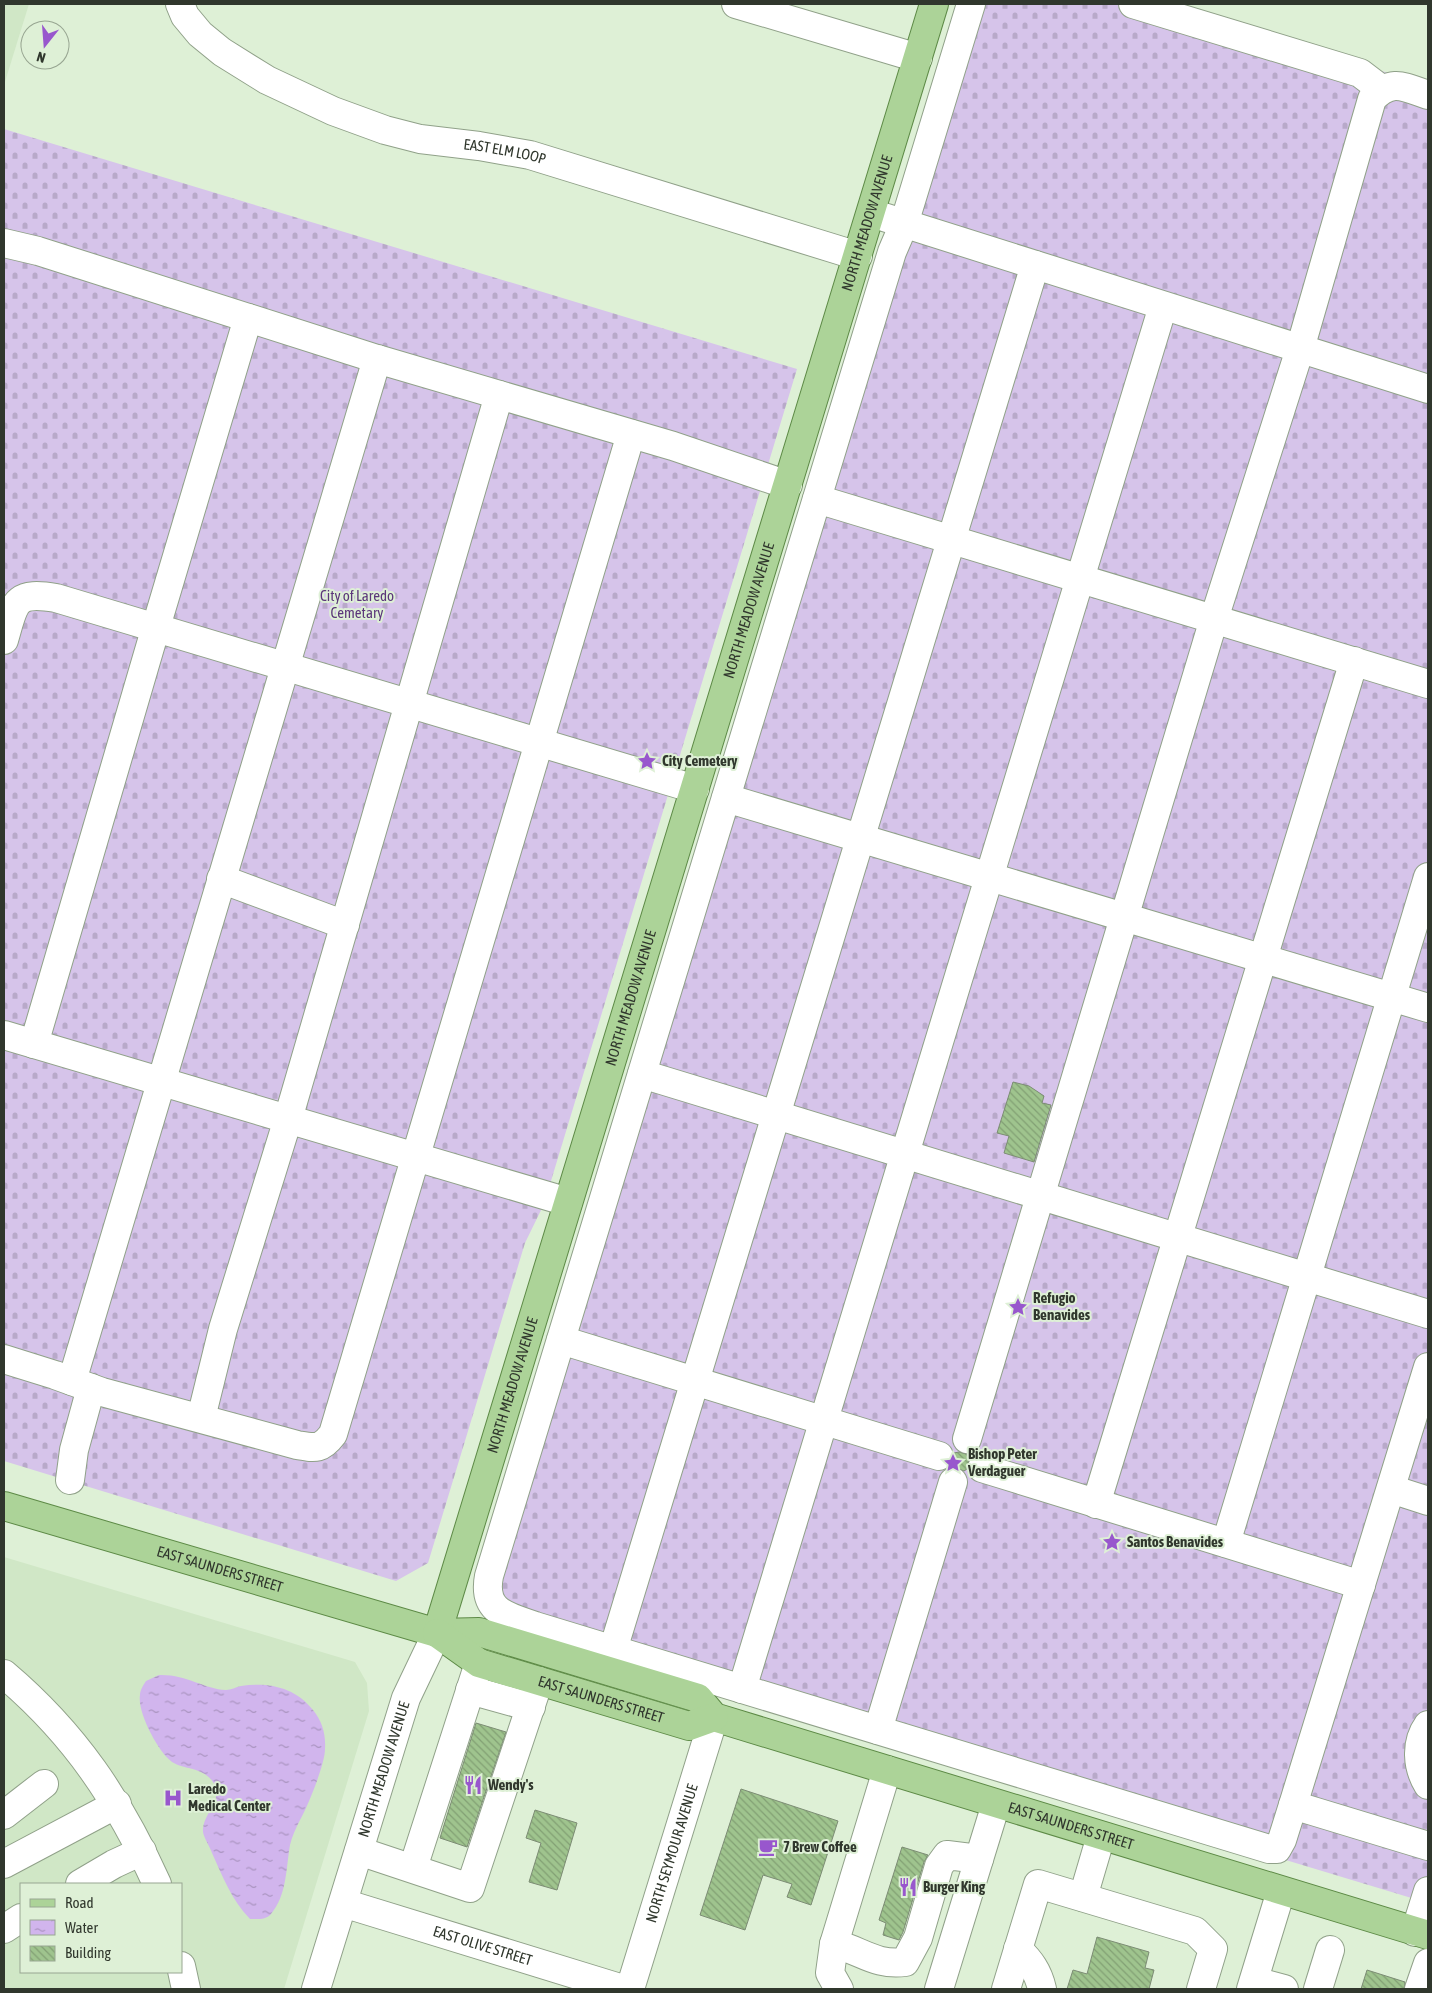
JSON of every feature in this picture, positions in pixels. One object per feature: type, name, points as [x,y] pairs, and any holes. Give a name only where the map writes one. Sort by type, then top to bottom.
[{"type":"main road","name":"NORTH MEADOW AVENUE","points":[[437,1633],[934,4]]},
{"type":"main road","name":"EAST SAUNDERS STREET","points":[[4,1506],[437,1633],[479,1632],[698,1698],[714,1717],[1422,1934]]},
{"type":"main road","name":"EAST SAUNDERS STREET","points":[[437,1633],[479,1663],[689,1726],[714,1717]]},
{"type":"street","name":"EAST ELM LOOP","points":[[180,4],[185,16],[200,34],[222,52],[267,80],[332,111],[385,130],[420,139],[479,146],[530,155],[858,256]]},
{"type":"street","points":[[736,4],[918,58]]},
{"type":"street","points":[[971,4],[904,224],[892,252],[561,1340],[487,1588],[489,1601],[497,1610],[510,1617],[613,1650],[1269,1849],[1277,1849],[1294,1805],[1428,1367]]},
{"type":"street","points":[[1133,4],[1360,72],[1381,90]]},
{"type":"street","points":[[967,1439],[1214,619],[1300,349],[1372,99],[1381,90],[1396,85],[1428,95]]},
{"type":"street","points":[[871,213],[1428,389]]},
{"type":"street","points":[[4,244],[38,251],[377,359],[631,434],[788,485]]},
{"type":"street","points":[[613,1650],[1035,265]]},
{"type":"street","points":[[742,1689],[1163,306]]},
{"type":"street","points":[[34,1044],[248,318]]},
{"type":"street","points":[[70,1480],[76,1442],[81,1384],[160,1082],[377,359]]},
{"type":"street","points":[[201,1418],[223,1329],[288,1119],[499,395]]},
{"type":"street","points":[[4,1359],[81,1384],[297,1446],[316,1448],[326,1444],[333,1434],[631,434]]},
{"type":"street","points":[[817,499],[1428,684]]},
{"type":"street","points":[[4,640],[12,611],[21,599],[34,594],[56,598],[286,665],[695,789]]},
{"type":"street","points":[[1096,1504],[1354,661]]},
{"type":"street","points":[[726,798],[1428,1008]]},
{"type":"street","points":[[1226,1544],[1428,877]]},
{"type":"street","points":[[221,880],[345,925]]},
{"type":"street","points":[[4,1035],[568,1202]]},
{"type":"street","points":[[642,1074],[1428,1314]]},
{"type":"street","points":[[561,1340],[939,1456]]},
{"type":"street","points":[[967,1439],[982,1454],[982,1468],[974,1479],[967,1482],[953,1482],[942,1475],[938,1462],[939,1456],[941,1450],[949,1441],[967,1439]]},
{"type":"street","points":[[982,1468],[1361,1585]]},
{"type":"street","points":[[878,1730],[953,1482]]},
{"type":"street","points":[[1391,1489],[1428,1501]]},
{"type":"street","name":"NORTH MEADOW AVENUE","points":[[316,1989],[406,1698],[437,1633]]},
{"type":"street","points":[[413,1868],[479,1663]]},
{"type":"street","points":[[4,1674],[25,1692],[58,1726],[89,1762],[117,1804],[157,1883]]},
{"type":"street","points":[[359,1851],[470,1888],[539,1681]]},
{"type":"street","points":[[470,1690],[531,1707]]},
{"type":"street","name":"NORTH SEYMOUR AVENUE","points":[[630,1989],[714,1717]]},
{"type":"street","points":[[1428,1725],[1419,1749],[1420,1767],[1428,1785]]},
{"type":"street","points":[[839,1989],[830,1973],[842,1946],[887,1770]]},
{"type":"street","points":[[4,1815],[44,1784]]},
{"type":"street","points":[[4,1864],[117,1804]]},
{"type":"street","points":[[940,1989],[996,1804]]},
{"type":"street","points":[[1294,1805],[1428,1846]]},
{"type":"street","points":[[1083,1897],[1101,1836]]},
{"type":"street","points":[[82,1883],[114,1864],[142,1851]]},
{"type":"street","points":[[842,1946],[866,1957],[891,1964],[905,1962],[918,1938],[939,1866],[947,1855],[979,1859]]},
{"type":"street","points":[[1006,1989],[1038,1884],[1195,1931],[1213,1949],[1208,1988]]},
{"type":"street","points":[[1281,1891],[1252,1985],[1284,1989]]},
{"type":"street","points":[[1422,1934],[1428,1891]]},
{"type":"street","name":"EAST OLIVE STREET","points":[[343,1903],[623,1989]]},
{"type":"street","points":[[4,1929],[20,1919]]},
{"type":"street","points":[[1018,1949],[1031,1963],[1039,1976],[1042,1989]]},
{"type":"street","points":[[1318,1989],[1330,1950]]},
{"type":"street","points":[[182,1971],[186,1989]]},
{"type":"shaded area","points":[[4,4],[29,4],[24,20],[20,20],[20,33],[4,85]]},
{"type":"shaded area","name":"Laredo Medical Center","points":[[4,1557],[355,1662],[367,1683],[369,1711],[284,1989],[4,1989]]},
{"type":"green space","points":[[961,4],[1160,4],[1428,85],[1428,1903],[494,1620],[476,1596]]},
{"type":"green space","name":"City of Laredo Cemetary","points":[[4,129],[797,369],[544,1204],[525,1243],[428,1563],[396,1581],[4,1461]]},
{"type":"water","points":[[159,1675],[178,1677],[226,1690],[251,1685],[280,1688],[289,1691],[306,1702],[321,1723],[325,1743],[322,1764],[292,1838],[283,1890],[276,1907],[267,1917],[250,1919],[243,1911],[228,1887],[203,1832],[206,1819],[215,1801],[216,1789],[213,1782],[199,1771],[177,1765],[166,1757],[145,1721],[140,1702],[141,1691],[146,1681]]},
{"type":"building","points":[[1013,1082],[1029,1086],[1044,1096],[1042,1103],[1051,1105],[1034,1162],[1004,1153],[1009,1136],[997,1133]]},
{"type":"building","points":[[954,1453],[966,1454],[969,1458],[967,1469],[964,1471],[951,1466],[954,1460]]},
{"type":"building","name":"Wendy's","points":[[476,1723],[506,1732],[467,1847],[440,1838]]},
{"type":"building","points":[[741,1789],[838,1821],[811,1905],[787,1897],[792,1884],[763,1875],[745,1930],[700,1915]]},
{"type":"building","points":[[535,1810],[577,1823],[557,1890],[529,1882],[541,1843],[526,1838]]},
{"type":"building","points":[[902,1847],[928,1855],[924,1862],[899,1940],[883,1935],[886,1923],[879,1920]]},
{"type":"building","points":[[1097,1937],[1149,1952],[1145,1968],[1154,1970],[1149,1989],[1067,1989],[1073,1970],[1087,1974]]},
{"type":"building","points":[[1367,1970],[1405,1982],[1404,1989],[1361,1989]]},
{"type":"place","name":"City Cemetery","points":[[647,761]]},
{"type":"place","name":"Refugio Benavides","points":[[1018,1307]]},
{"type":"place","name":"Bishop Peter Verdaguer","points":[[953,1463]]},
{"type":"place","name":"Santos Benavides","points":[[1112,1542]]},
{"type":"place","name":"Wendy's","points":[[473,1785]]},
{"type":"place","name":"Laredo Medical Center","points":[[173,1798]]},
{"type":"place","name":"7 Brew Coffee","points":[[768,1847]]},
{"type":"place","name":"Burger King","points":[[908,1887]]}]
